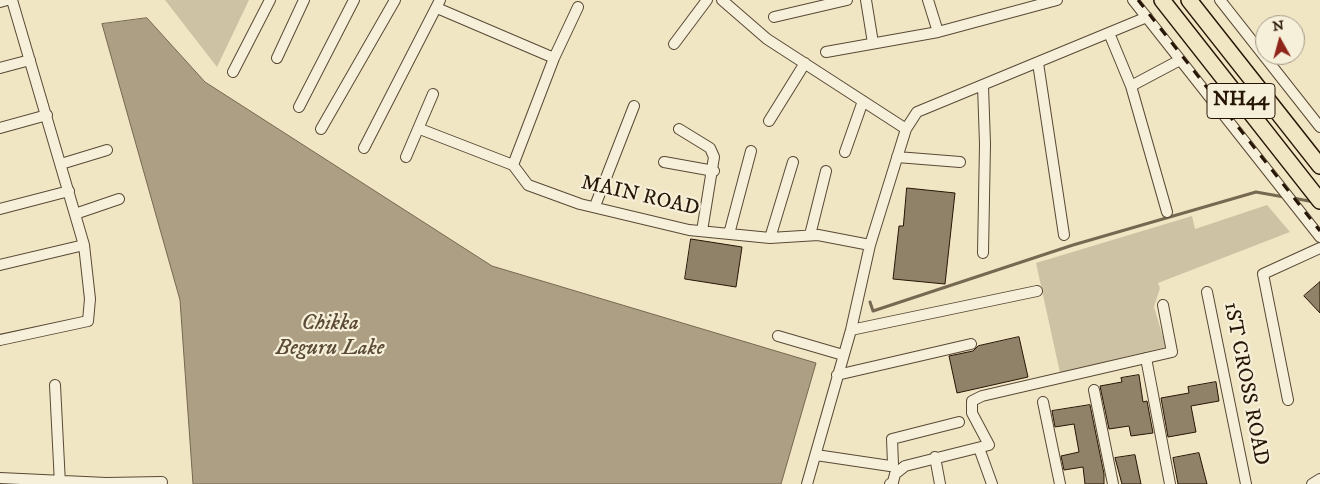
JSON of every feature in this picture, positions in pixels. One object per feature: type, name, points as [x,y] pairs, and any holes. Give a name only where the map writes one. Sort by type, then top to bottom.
[{"type":"highway","name":"NH44","points":[[1162,0],[1320,201]]},
{"type":"highway","points":[[1172,0],[1320,189]]},
{"type":"highway","points":[[1189,0],[1320,166]]},
{"type":"highway","name":"NH44","points":[[1196,0],[1320,158]]},
{"type":"street","points":[[0,2],[8,0]]},
{"type":"street","points":[[0,340],[88,321],[90,299],[84,245],[12,0]]},
{"type":"street","points":[[234,72],[270,0]]},
{"type":"street","points":[[277,58],[304,0]]},
{"type":"street","points":[[299,106],[354,0]]},
{"type":"street","points":[[321,129],[394,0]]},
{"type":"street","points":[[674,44],[707,0]]},
{"type":"street","points":[[722,0],[767,38],[906,129]]},
{"type":"street","points":[[774,17],[847,0]]},
{"type":"street","points":[[866,0],[873,43]]},
{"type":"street","points":[[928,0],[938,32]]},
{"type":"street","points":[[826,52],[938,32],[1057,0]]},
{"type":"street","points":[[1133,0],[1320,237]]},
{"type":"street","points":[[1223,1],[1320,128]]},
{"type":"street","points":[[364,148],[438,4],[554,58]]},
{"type":"street","points":[[513,165],[554,58],[578,7]]},
{"type":"street","points":[[807,484],[851,330],[870,245],[906,129],[917,112],[1147,17]]},
{"type":"street","points":[[1109,33],[1131,86],[1167,212]]},
{"type":"street","points":[[0,68],[30,60]]},
{"type":"street","points":[[1131,86],[1180,60]]},
{"type":"street","points":[[769,121],[805,63]]},
{"type":"street","points":[[1038,63],[1064,235]]},
{"type":"street","points":[[982,253],[985,144],[983,86]]},
{"type":"street","points":[[406,157],[420,129],[433,94]]},
{"type":"street","points":[[845,152],[863,102]]},
{"type":"street","points":[[595,206],[634,106]]},
{"type":"street","points":[[0,128],[47,115]]},
{"type":"street","name":"MAIN ROAD","points":[[420,129],[513,165],[528,184],[580,204],[702,232],[770,238],[818,235],[870,245]]},
{"type":"street","points":[[680,129],[710,148],[714,157],[714,170],[702,232]]},
{"type":"street","points":[[61,164],[107,150]]},
{"type":"street","points":[[729,234],[751,151]]},
{"type":"street","points":[[897,157],[960,162]]},
{"type":"street","points":[[664,162],[714,170]]},
{"type":"street","points":[[770,238],[793,162]]},
{"type":"street","points":[[810,235],[826,171]]},
{"type":"street","points":[[0,209],[69,191]]},
{"type":"street","points":[[75,214],[119,199]]},
{"type":"street","points":[[0,265],[84,245]]},
{"type":"street","points":[[1288,400],[1263,274],[1320,248]]},
{"type":"street","points":[[851,330],[1037,291]]},
{"type":"street","name":"1ST CROSS ROAD","points":[[1207,292],[1246,484]]},
{"type":"street","points":[[892,483],[896,474],[906,466],[935,457],[989,445],[972,413],[972,401],[982,396],[1172,352],[1163,305]]},
{"type":"street","points":[[778,336],[843,355]]},
{"type":"street","points":[[837,375],[971,344]]},
{"type":"street","points":[[1146,358],[1170,484]]},
{"type":"street","points":[[55,385],[60,483]]},
{"type":"street","points":[[1094,390],[1113,484]]},
{"type":"street","points":[[1043,402],[1060,484]]},
{"type":"street","points":[[816,455],[890,466],[893,464],[892,439],[959,422]]},
{"type":"street","points":[[979,448],[992,484]]},
{"type":"street","points":[[935,457],[940,484]]},
{"type":"street","points":[[0,478],[60,483],[162,482]]},
{"type":"street","points":[[1312,484],[1320,478]]},
{"type":"shaded area","points":[[165,0],[249,0],[217,67]]},
{"type":"shaded area","points":[[1267,205],[1290,232],[1158,283],[1160,288],[1154,307],[1166,347],[1060,373],[1036,263],[1192,216],[1195,229]]},
{"type":"water","name":"Chikka Beguru Lake","points":[[147,18],[205,82],[492,266],[816,363],[781,484],[193,484],[180,300],[102,24]]},
{"type":"building","points":[[907,188],[955,193],[945,284],[893,279],[899,226],[903,226]]},
{"type":"building","points":[[691,239],[742,247],[736,287],[685,279]]},
{"type":"building","points":[[1320,282],[1320,313],[1304,296]]},
{"type":"building","points":[[1019,337],[1028,377],[957,393],[949,356],[973,351],[978,346]]},
{"type":"building","points":[[1139,375],[1143,402],[1147,401],[1153,433],[1131,436],[1129,426],[1109,429],[1100,386],[1122,382],[1121,378]]},
{"type":"building","points":[[1216,382],[1219,401],[1191,406],[1196,432],[1168,437],[1161,398],[1189,393],[1188,387]]},
{"type":"building","points":[[1090,405],[1104,474],[1104,484],[1085,484],[1083,467],[1064,470],[1061,456],[1079,452],[1074,424],[1055,427],[1052,411]]},
{"type":"building","points":[[1199,453],[1207,484],[1178,484],[1173,458]]},
{"type":"building","points":[[1135,455],[1141,484],[1122,484],[1115,458]]},
{"type":"waterway","points":[[870,302],[873,311],[1073,245],[1256,192],[1284,197]]},
{"type":"waterway","points":[[1293,198],[1314,202]]},
{"type":"railway","points":[[1138,0],[1320,231]]}]
